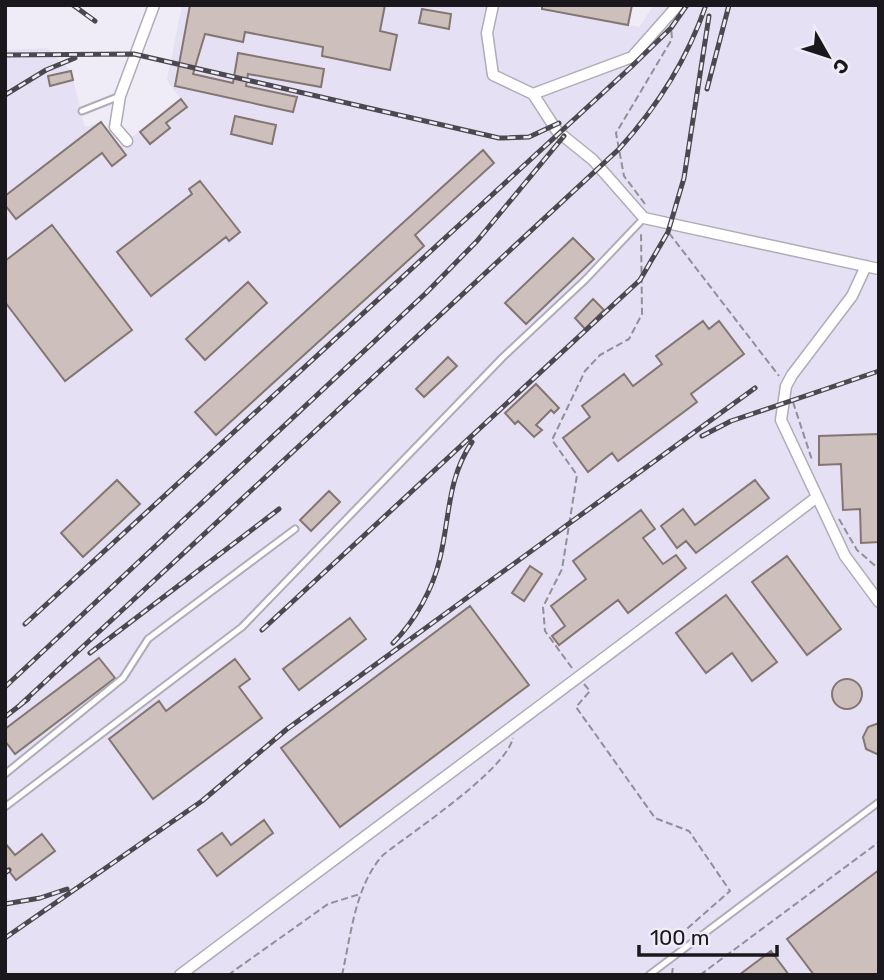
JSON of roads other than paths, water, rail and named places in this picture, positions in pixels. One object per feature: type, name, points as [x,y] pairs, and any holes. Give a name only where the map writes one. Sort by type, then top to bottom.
[{"type":"street","points":[[127,141],[115,127],[120,96],[154,5]]},
{"type":"street","points":[[493,5],[487,33],[493,75],[533,94],[557,131],[593,160],[644,218],[879,269]]},
{"type":"street","points":[[533,94],[632,57],[676,9]]},
{"type":"street","points":[[866,266],[852,296],[786,386],[781,420],[845,556],[879,602]]},
{"type":"street","points":[[180,975],[580,678],[817,497]]},
{"type":"lane","points":[[82,111],[120,96]]},
{"type":"lane","points":[[5,807],[242,627],[503,357],[585,280],[644,218]]},
{"type":"lane","points":[[5,774],[123,678],[148,639],[295,529]]},
{"type":"lane","points":[[649,975],[879,802]]},
{"type":"railway","points":[[73,5],[95,21]]},
{"type":"railway","points":[[25,624],[630,68],[671,28],[687,5]]},
{"type":"railway","points":[[20,705],[619,149],[670,82],[690,45],[706,5]]},
{"type":"railway","points":[[707,89],[729,5]]},
{"type":"railway","points":[[262,630],[640,280],[668,232],[684,178],[709,16]]},
{"type":"railway","points":[[5,55],[134,54],[499,138],[529,137],[559,123]]},
{"type":"railway","points":[[5,95],[46,70],[75,58]]},
{"type":"railway","points":[[5,687],[426,293],[477,241],[564,136]]},
{"type":"railway","points":[[702,436],[731,421],[879,371]]},
{"type":"railway","points":[[5,938],[202,801],[287,729],[755,388]]},
{"type":"railway","points":[[393,643],[416,615],[433,581],[454,484],[472,442]]},
{"type":"railway","points":[[90,653],[279,509]]},
{"type":"railway","points":[[5,717],[28,699]]},
{"type":"railway","points":[[5,873],[9,870]]},
{"type":"railway","points":[[5,904],[40,898],[67,889]]}]
